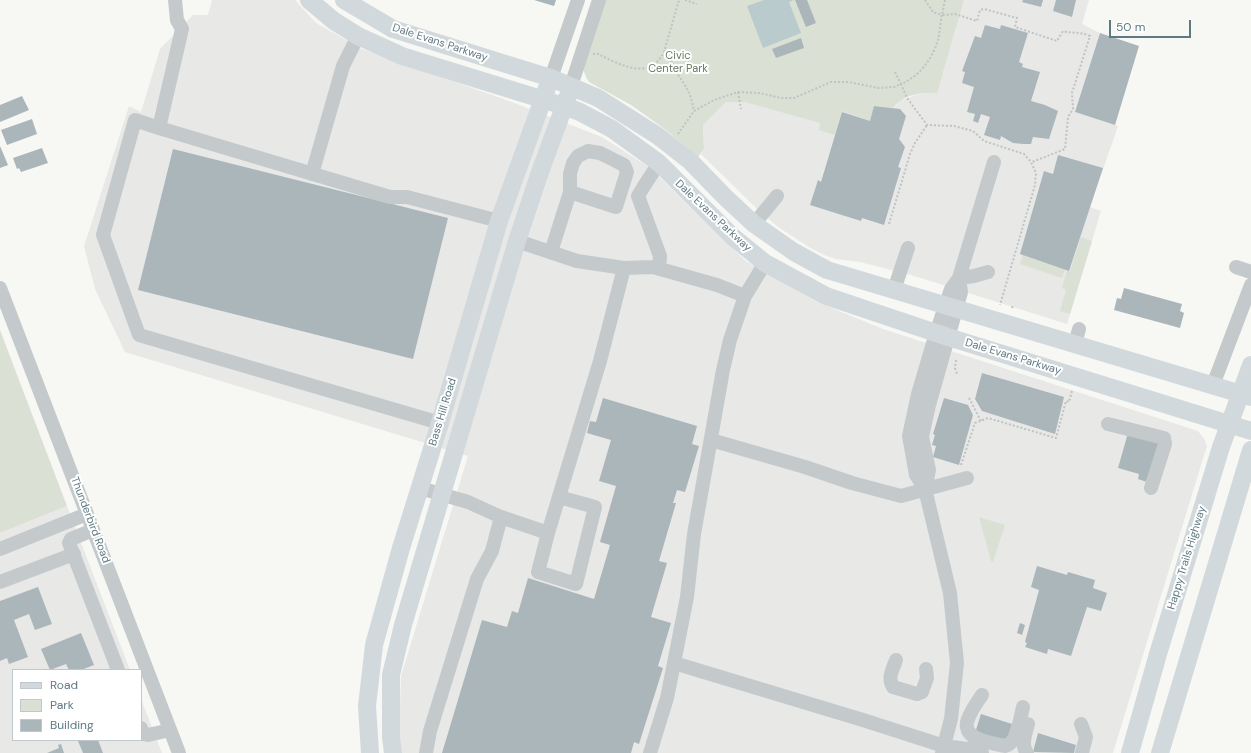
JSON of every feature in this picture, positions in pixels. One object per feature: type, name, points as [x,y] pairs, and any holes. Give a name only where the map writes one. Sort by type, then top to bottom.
[{"type":"main road","name":"Dale Evans Parkway","points":[[309,0],[334,21],[358,36],[402,56],[564,106],[580,112],[612,129],[659,163],[733,237],[765,262],[826,296],[942,335],[1251,431]]},
{"type":"main road","name":"Dale Evans Parkway","points":[[344,0],[393,29],[551,78],[598,98],[658,136],[690,161],[725,198],[754,224],[794,252],[827,270],[951,306],[1077,336],[1213,385],[1246,395]]},
{"type":"main road","name":"Bass Hill Road","points":[[370,753],[367,706],[374,644],[499,221],[551,78]]},
{"type":"main road","name":"Bass Hill Road","points":[[393,753],[390,737],[392,675],[403,624],[517,241],[571,86]]},
{"type":"main road","name":"Happy Trails Highway","points":[[1130,753],[1158,654],[1229,424],[1246,395],[1251,365]]},
{"type":"main road","points":[[1160,753],[1251,450]]},
{"type":"street","points":[[158,128],[182,29],[176,20],[175,0]]},
{"type":"street","points":[[551,78],[578,0]]},
{"type":"street","points":[[571,86],[599,0]]},
{"type":"street","points":[[312,174],[343,66],[358,36]]},
{"type":"street","points":[[440,423],[139,335],[102,235],[134,120],[390,197],[407,197],[499,221]]},
{"type":"street","points":[[550,252],[570,192],[570,174],[573,163],[578,156],[588,151],[600,153],[624,165],[627,172],[616,207],[570,192]]},
{"type":"street","points":[[946,751],[957,663],[950,593],[925,490],[916,474],[909,436],[918,394],[942,335],[951,306],[951,289],[959,278],[994,162]]},
{"type":"street","points":[[659,163],[638,196],[660,256],[659,269]]},
{"type":"street","points":[[754,224],[777,196]]},
{"type":"street","points":[[517,241],[577,261],[624,268],[653,267],[717,285],[745,296]]},
{"type":"street","points":[[894,290],[908,248]]},
{"type":"street","points":[[650,753],[666,698],[687,597],[694,534],[726,355],[745,296],[765,262]]},
{"type":"street","points":[[1236,267],[1251,272]]},
{"type":"street","points":[[559,496],[595,507],[576,584],[538,572],[548,533],[559,496],[600,361],[624,268]]},
{"type":"street","points":[[959,278],[988,272]]},
{"type":"street","points":[[1213,385],[1251,285]]},
{"type":"street","name":"Thunderbird Road","points":[[0,288],[179,753]]},
{"type":"street","points":[[1108,424],[1164,438],[1166,444],[1151,488]]},
{"type":"street","points":[[711,440],[805,467],[852,483],[902,496],[925,490],[964,471]]},
{"type":"street","points":[[420,488],[468,502],[501,517],[548,533]]},
{"type":"street","points":[[0,549],[87,514]]},
{"type":"street","points":[[426,753],[430,731],[477,579],[492,551],[501,517]]},
{"type":"street","points":[[93,530],[71,539],[70,543],[118,669]]},
{"type":"street","points":[[0,582],[74,554]]},
{"type":"street","points":[[896,660],[890,676],[893,687],[917,694],[922,692],[926,678],[926,669]]},
{"type":"street","points":[[674,663],[863,720],[946,751],[968,748],[982,753]]},
{"type":"street","points":[[982,694],[967,721],[969,734],[974,737],[1005,746],[1009,745],[1012,743],[1027,709],[1023,744],[1024,750],[1027,753]]},
{"type":"street","points":[[1081,724],[1086,737],[1082,753]]},
{"type":"street","points":[[142,731],[143,734],[148,735],[170,730]]},
{"type":"path","points":[[590,55],[594,53],[598,54],[629,68],[637,69],[647,67],[662,55],[679,0]]},
{"type":"path","points":[[685,0],[697,4]]},
{"type":"path","points":[[925,0],[933,12],[942,15],[956,14],[978,21],[980,10],[984,8],[1017,18],[1014,28],[1057,41],[1063,32],[1081,32],[1090,36],[1072,93],[1073,109],[1068,117],[1065,148],[1031,162]]},
{"type":"path","points":[[678,135],[694,111],[714,100],[738,92],[760,93],[781,98],[794,98],[831,82],[848,82],[879,88],[890,87],[910,80],[922,70],[928,62],[938,40],[945,0]]},
{"type":"path","points":[[664,49],[688,88],[694,111]]},
{"type":"path","points":[[895,72],[907,98]]},
{"type":"path","points":[[738,92],[741,109]]},
{"type":"path","points":[[889,224],[910,154],[915,143],[927,125]]},
{"type":"path","points":[[956,360],[954,368],[957,374]]},
{"type":"path","points":[[964,471],[974,423],[988,418],[1056,438],[1066,401],[1069,402],[1072,391]]},
{"type":"path","points":[[969,398],[981,421]]},
{"type":"shaded area","points":[[212,0],[295,0],[316,23],[362,49],[509,101],[602,137],[649,167],[746,261],[815,301],[883,329],[1198,431],[1205,440],[1207,447],[1113,753],[402,753],[399,735],[401,676],[468,456],[125,352],[95,289],[84,246],[129,106],[141,112],[160,49],[193,15],[208,15]]},
{"type":"shaded area","points":[[764,0],[794,0],[789,2],[801,33],[763,48],[747,6]]},
{"type":"shaded area","points":[[964,0],[1089,0],[1082,24],[1100,33],[1075,112],[1118,126],[1090,207],[1101,211],[1067,324],[911,275],[860,262],[836,259],[824,255],[778,227],[756,208],[701,154],[704,149],[703,125],[726,102],[744,102],[821,123],[834,135],[842,111],[874,106],[893,108],[900,101],[915,95],[927,93],[937,94]]},
{"type":"shaded area","points":[[67,506],[130,669],[12,669],[12,741],[142,741],[142,702],[162,753],[0,753],[0,533]]},
{"type":"green space","name":"Civic Center Park","points":[[604,0],[964,0],[937,94],[925,93],[913,95],[902,100],[893,108],[874,106],[870,121],[842,111],[835,135],[819,130],[820,123],[744,102],[726,102],[703,125],[704,149],[698,157],[666,130],[631,105],[589,82],[586,77],[583,69]]},
{"type":"green space","points":[[1081,237],[1092,241],[1070,314],[1060,311],[1066,290],[1062,288],[1067,270],[1070,271]]},
{"type":"green space","points":[[1023,255],[1065,269],[1062,278],[1020,264]]},
{"type":"green space","points":[[0,330],[67,506],[0,533]]},
{"type":"green space","points":[[979,517],[1005,525],[993,562],[991,561]]},
{"type":"building","points":[[534,0],[556,0],[554,6]]},
{"type":"building","points":[[795,0],[807,0],[816,23],[806,27]]},
{"type":"building","points":[[1023,0],[1043,0],[1041,7],[1022,2]]},
{"type":"building","points":[[1056,0],[1076,0],[1072,17],[1053,11]]},
{"type":"building","points":[[985,25],[1000,29],[1001,25],[1028,33],[1019,62],[1023,64],[1022,67],[1040,72],[1031,101],[1058,111],[1049,139],[1033,137],[1031,144],[1024,144],[1013,143],[1001,136],[1000,140],[984,135],[990,117],[981,114],[978,123],[973,121],[975,114],[967,112],[974,87],[962,83],[965,72],[962,71],[975,36],[981,38]]},
{"type":"building","points":[[1100,33],[1139,46],[1115,125],[1075,112]]},
{"type":"building","points":[[801,38],[804,48],[776,58],[772,49]]},
{"type":"building","points":[[22,96],[29,110],[0,122],[0,105]]},
{"type":"building","points":[[874,106],[900,109],[906,116],[899,139],[905,147],[898,167],[901,168],[884,225],[862,218],[861,221],[810,205],[818,180],[821,182],[842,112],[870,121]]},
{"type":"building","points":[[32,119],[37,134],[7,145],[1,130]]},
{"type":"building","points":[[0,146],[8,165],[0,168]]},
{"type":"building","points":[[42,148],[48,163],[21,172],[19,168],[17,169],[13,158]]},
{"type":"building","points":[[173,149],[448,218],[413,359],[138,290]]},
{"type":"building","points":[[1058,155],[1103,168],[1069,271],[1020,254],[1044,171],[1053,174]]},
{"type":"building","points":[[1124,288],[1182,304],[1180,311],[1184,313],[1180,328],[1114,310],[1117,298],[1121,299]]},
{"type":"building","points":[[982,373],[1064,397],[1055,434],[982,411],[975,399]]},
{"type":"building","points":[[603,398],[697,426],[692,444],[699,446],[685,492],[677,490],[673,503],[676,503],[659,561],[667,563],[651,617],[671,623],[658,666],[663,668],[639,744],[634,742],[631,753],[442,753],[482,620],[507,627],[512,611],[518,613],[528,578],[594,599],[610,545],[600,542],[616,486],[599,481],[611,440],[587,433],[590,421],[596,422]]},
{"type":"building","points":[[944,398],[968,405],[973,415],[959,465],[933,457],[936,446],[932,445],[935,435],[933,434]]},
{"type":"building","points":[[1128,433],[1162,442],[1150,483],[1138,479],[1139,474],[1118,468]]},
{"type":"building","points":[[1037,566],[1067,575],[1068,572],[1095,580],[1093,588],[1107,593],[1101,611],[1087,607],[1071,656],[1048,649],[1047,654],[1025,647],[1039,590],[1031,587]]},
{"type":"building","points":[[38,587],[52,624],[35,630],[29,614],[14,620],[28,657],[9,664],[7,658],[0,661],[0,601]]},
{"type":"building","points":[[1020,623],[1025,625],[1022,635],[1017,633]]},
{"type":"building","points":[[81,633],[94,665],[84,669],[68,669],[66,664],[50,669],[41,649]]},
{"type":"building","points":[[981,714],[1012,724],[1006,743],[975,733]]},
{"type":"building","points":[[1038,733],[1076,745],[1074,753],[1033,752]]},
{"type":"building","points":[[78,741],[98,741],[103,753],[83,753]]},
{"type":"building","points":[[61,744],[64,753],[47,753],[59,748],[58,745]]}]
